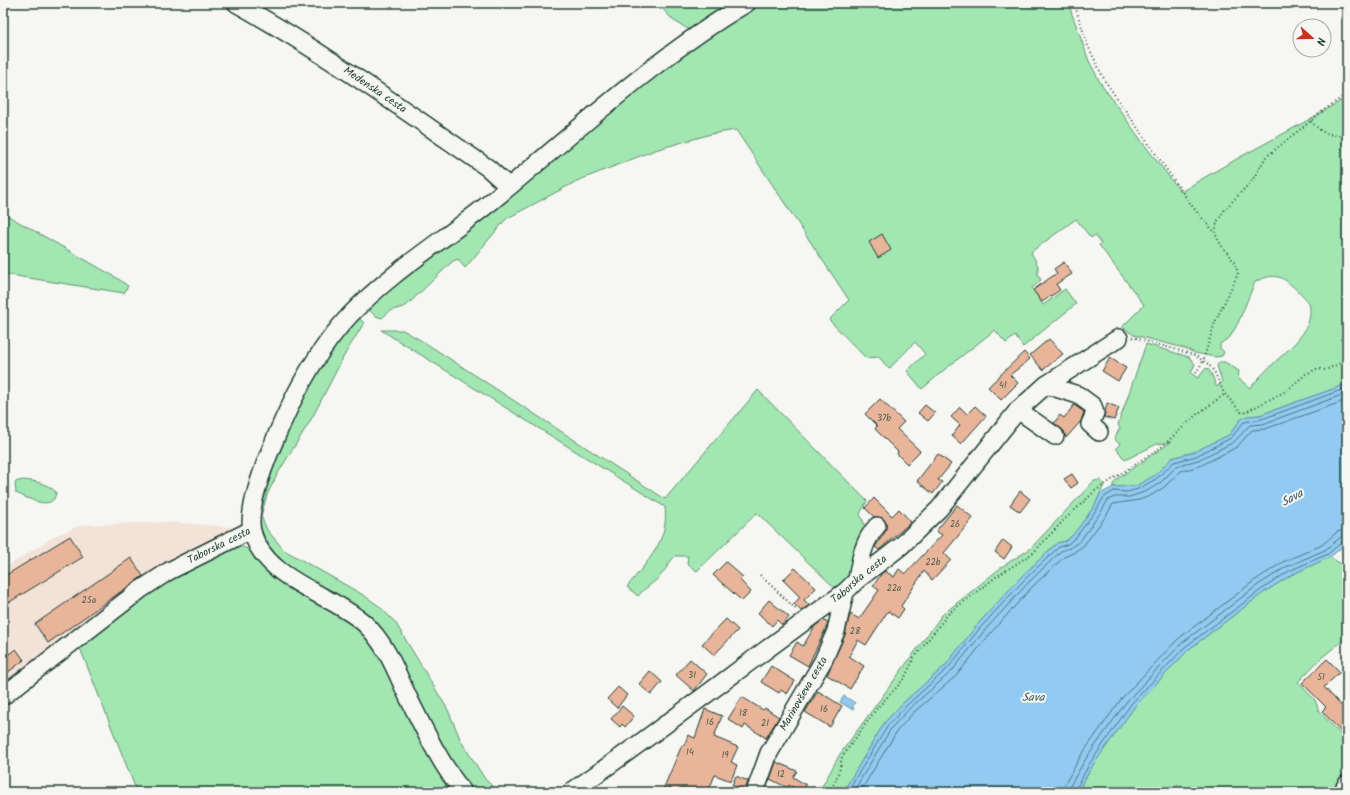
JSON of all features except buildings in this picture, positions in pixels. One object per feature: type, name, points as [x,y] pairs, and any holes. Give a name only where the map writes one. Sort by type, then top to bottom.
[{"type":"street","name":"Medenska cesta","points":[[236,3],[278,26],[334,62],[488,168],[508,186]]},
{"type":"street","points":[[251,530],[251,516],[255,495],[273,445],[310,369],[333,336],[350,316],[380,287],[423,252],[487,205],[645,73],[746,3]]},
{"type":"street","name":"Taborska cesta","points":[[571,792],[700,700],[845,592],[857,580],[901,546],[939,509],[1018,410],[1046,385],[1119,338]]},
{"type":"street","points":[[1046,385],[1078,396],[1093,406],[1095,413],[1090,424],[1099,432]]},
{"type":"street","points":[[1018,410],[1055,436]]},
{"type":"street","points":[[857,580],[860,559],[868,537],[877,526]]},
{"type":"street","name":"Taborska cesta","points":[[3,696],[140,590],[169,571],[251,530],[261,549],[278,568],[293,580],[348,611],[378,638],[390,658],[429,740],[443,764],[463,792]]},
{"type":"street","name":"Marinovševa cesta","points":[[755,792],[769,753],[826,655],[836,631],[845,592]]},
{"type":"street","points":[[1342,792],[1347,784]]},
{"type":"path","points":[[1074,3],[1088,46],[1106,82],[1192,206],[1215,233],[1235,263],[1238,274],[1215,322],[1203,361],[1196,373]]},
{"type":"path","points":[[1215,233],[1220,217],[1251,182],[1266,157],[1347,94]]},
{"type":"path","points":[[1311,122],[1319,131],[1327,135],[1347,136]]},
{"type":"path","points":[[1119,338],[1124,336],[1149,341],[1187,353],[1203,361],[1214,371],[1225,394],[1241,412],[1246,412],[1286,391],[1306,374],[1317,369],[1326,370],[1347,360]]},
{"type":"path","points":[[830,792],[839,772],[842,757],[877,708],[898,687],[914,658],[949,613],[996,577],[1033,553],[1062,522],[1096,491],[1164,445],[1196,415],[1225,394]]},
{"type":"path","points":[[760,575],[807,619]]},
{"type":"shaded area","points":[[167,522],[230,527],[232,535],[3,691],[3,569],[55,536],[81,525]]},
{"type":"green space","points":[[657,3],[736,3],[692,31],[674,21]]},
{"type":"green space","points":[[753,3],[1068,3],[1089,61],[1100,82],[1143,143],[1181,192],[1201,179],[1347,97],[1347,384],[1260,415],[1248,416],[1242,419],[1229,435],[1194,452],[1172,458],[1154,476],[1136,486],[1113,487],[1113,484],[1117,479],[1171,442],[1157,444],[1125,460],[1116,448],[1120,444],[1114,439],[1120,428],[1118,425],[1146,344],[1189,357],[1195,364],[1191,373],[1198,378],[1206,368],[1208,369],[1216,386],[1219,386],[1222,381],[1217,366],[1219,362],[1225,362],[1239,371],[1238,378],[1250,388],[1298,340],[1303,333],[1310,317],[1310,308],[1302,295],[1282,278],[1274,276],[1255,282],[1238,323],[1230,337],[1220,344],[1220,348],[1224,352],[1222,356],[1215,357],[1195,353],[1184,348],[1134,335],[1122,327],[1144,305],[1099,245],[1101,243],[1095,235],[1091,238],[1076,219],[1031,252],[1038,266],[1038,275],[1041,280],[1032,288],[1043,305],[1065,289],[1076,304],[1023,347],[1015,336],[1006,343],[995,330],[922,389],[907,371],[925,354],[915,342],[889,369],[879,357],[866,358],[829,320],[849,300],[736,130],[711,134],[655,150],[577,181],[506,219],[465,268],[458,259],[453,261],[406,306],[390,311],[382,318],[370,311],[367,306],[648,77]]},
{"type":"green space","points":[[3,213],[117,278],[128,286],[124,293],[3,274]]},
{"type":"green space","points":[[356,315],[364,323],[345,354],[312,418],[278,473],[267,495],[261,516],[267,530],[284,550],[365,596],[379,606],[395,622],[448,710],[461,741],[485,779],[498,792],[471,792],[449,762],[392,650],[283,566],[262,543],[255,519],[264,478],[321,358]]},
{"type":"green space","points":[[381,330],[403,330],[427,344],[665,499],[758,390],[867,501],[860,514],[864,523],[864,535],[854,576],[838,591],[757,513],[697,571],[687,564],[688,556],[675,556],[664,572],[638,596],[627,587],[649,559],[660,541],[664,531],[665,507]]},
{"type":"green space","points":[[23,480],[37,482],[48,486],[56,492],[54,498],[51,502],[46,503],[33,500],[16,493],[15,482]]},
{"type":"green space","points":[[1100,480],[1104,485],[1094,507],[1073,535],[1066,541],[1057,543],[1021,577],[978,624],[945,666],[904,702],[885,722],[843,792],[819,792],[840,754],[942,615],[1003,566],[1030,549],[1094,481]]},
{"type":"green space","points":[[239,546],[251,550],[364,629],[458,792],[137,792],[78,643],[122,606],[225,549]]},
{"type":"green space","points":[[1330,557],[1347,568],[1347,637],[1320,659],[1298,682],[1315,700],[1319,711],[1341,735],[1347,730],[1347,773],[1334,792],[1187,792],[1178,784],[1170,792],[1077,792],[1093,765],[1135,706],[1188,650],[1263,593],[1291,575]]},
{"type":"water","name":"Sava","points":[[1347,384],[1347,543],[1330,557],[1291,575],[1263,593],[1188,650],[1135,706],[1093,765],[1077,792],[843,792],[885,722],[904,702],[945,666],[978,624],[1021,577],[1057,543],[1066,541],[1073,535],[1094,507],[1100,494],[1113,487],[1136,486],[1154,476],[1172,458],[1194,452],[1229,435],[1241,419],[1248,416],[1260,415]]},
{"type":"water","points":[[844,696],[855,703],[852,707],[854,708],[853,710],[840,702]]}]
